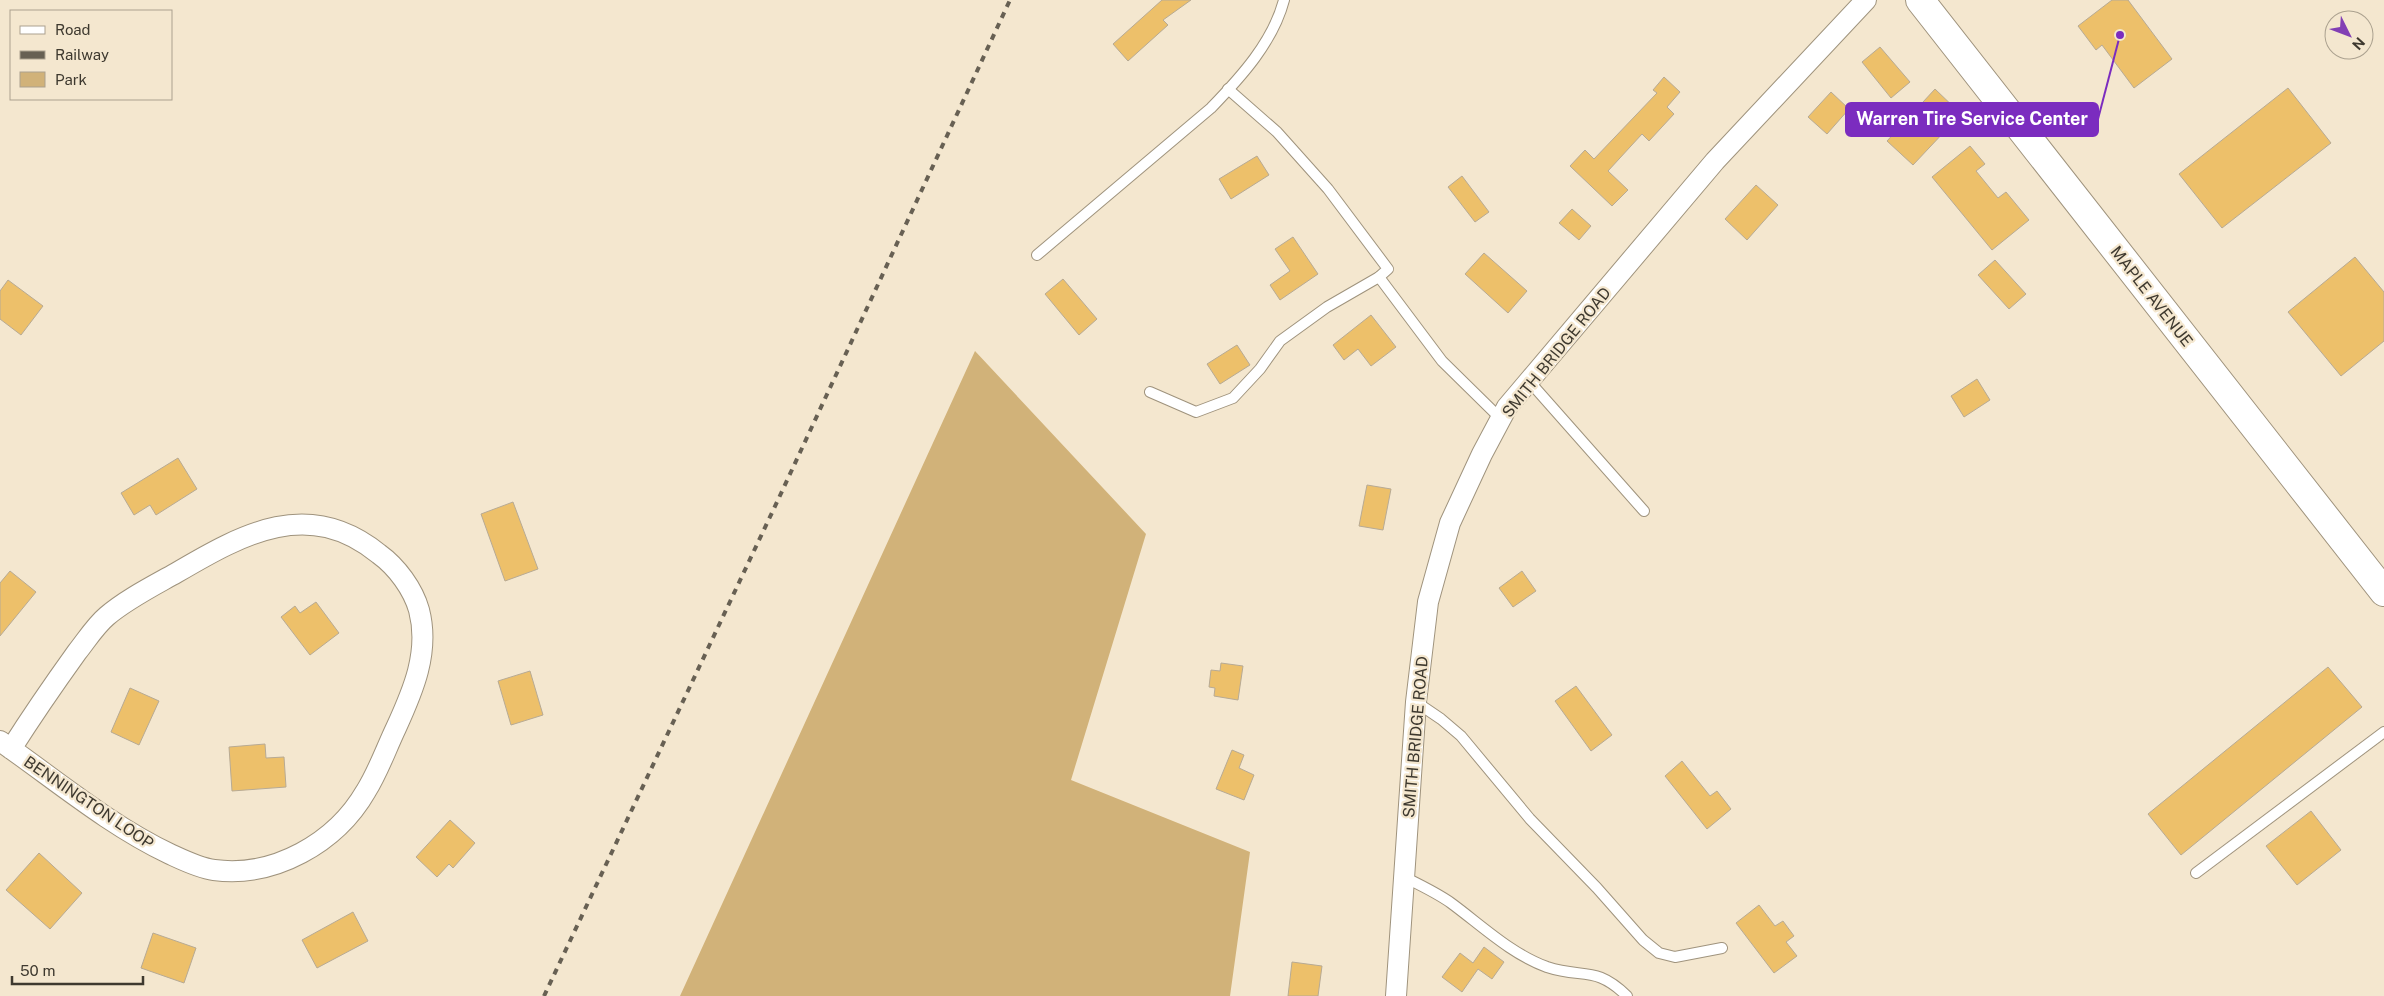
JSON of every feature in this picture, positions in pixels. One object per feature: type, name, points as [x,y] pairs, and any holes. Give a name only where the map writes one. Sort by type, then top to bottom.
[{"type":"main road","name":"MAPLE AVENUE","points":[[1920,0],[2384,592]]},
{"type":"street","name":"SMITH BRIDGE ROAD","points":[[1396,996],[1416,702],[1428,602],[1450,523],[1482,454],[1507,407],[1715,161],[1866,0]]},
{"type":"street","name":"BENNINGTON LOOP","points":[[323,525],[344,532],[368,545],[389,562],[408,587],[419,610],[422,637],[421,665],[409,698],[367,791],[348,818],[327,837],[298,854],[267,867],[213,870],[175,856],[128,832],[5,745],[105,617],[137,595],[190,565],[244,537],[273,526],[323,525]]},
{"type":"lane","points":[[1037,255],[1210,108],[1228,89],[1271,34],[1284,0]]},
{"type":"lane","points":[[1150,392],[1196,412],[1233,398],[1260,369],[1280,341],[1327,307],[1379,277],[1388,269],[1328,190],[1277,132],[1228,89]]},
{"type":"lane","points":[[1379,277],[1442,360],[1501,419]]},
{"type":"lane","points":[[1529,381],[1644,511]]},
{"type":"lane","points":[[1416,702],[1462,736],[1530,819],[1597,888],[1643,940],[1654,949],[1659,953],[1675,957],[1722,948]]},
{"type":"lane","points":[[2196,874],[2384,732]]},
{"type":"lane","points":[[1404,877],[1449,902],[1533,961],[1564,972],[1597,974],[1612,981],[1627,996]]},
{"type":"green space","points":[[975,351],[1146,534],[1071,780],[1250,852],[1230,996],[680,996]]},
{"type":"building","points":[[1162,0],[1191,0],[1163,20],[1168,25],[1128,61],[1113,44]]},
{"type":"building","points":[[2112,0],[2128,0],[2172,59],[2134,88],[2102,45],[2096,50],[2078,26]]},
{"type":"building","points":[[1880,47],[1910,82],[1891,98],[1862,62]]},
{"type":"building","points":[[1664,77],[1680,92],[1667,107],[1674,114],[1649,141],[1642,134],[1608,171],[1628,190],[1612,206],[1570,166],[1585,150],[1594,159],[1657,93],[1653,90]]},
{"type":"building","points":[[2288,88],[2331,143],[2222,228],[2179,174]]},
{"type":"building","points":[[1935,89],[1961,114],[1913,165],[1887,141]]},
{"type":"building","points":[[1831,92],[1849,109],[1827,134],[1808,117]]},
{"type":"building","points":[[1970,146],[1985,164],[1976,171],[1998,198],[2006,192],[2029,220],[1992,250],[1932,177]]},
{"type":"building","points":[[1257,156],[1269,175],[1231,199],[1219,179]]},
{"type":"building","points":[[1462,176],[1489,212],[1475,222],[1448,187]]},
{"type":"building","points":[[1756,185],[1778,205],[1747,240],[1725,219]]},
{"type":"building","points":[[1572,209],[1591,226],[1579,240],[1559,223]]},
{"type":"building","points":[[1293,237],[1318,274],[1280,300],[1270,285],[1290,271],[1275,249]]},
{"type":"building","points":[[1484,253],[1527,291],[1508,313],[1465,274]]},
{"type":"building","points":[[2355,257],[2384,292],[2384,341],[2341,376],[2288,312]]},
{"type":"building","points":[[1995,260],[2026,294],[2009,309],[1978,275]]},
{"type":"building","points":[[1063,279],[1097,319],[1079,335],[1045,294]]},
{"type":"building","points":[[8,280],[43,306],[21,335],[0,319],[0,291]]},
{"type":"building","points":[[1371,315],[1396,347],[1371,366],[1358,349],[1344,360],[1333,345]]},
{"type":"building","points":[[1237,345],[1250,365],[1220,384],[1207,364]]},
{"type":"building","points":[[1977,379],[1990,400],[1964,417],[1951,396]]},
{"type":"building","points":[[178,458],[197,489],[156,515],[150,505],[134,515],[121,493]]},
{"type":"building","points":[[1367,485],[1391,489],[1383,530],[1359,526]]},
{"type":"building","points":[[513,502],[538,569],[505,581],[481,514]]},
{"type":"building","points":[[10,571],[36,592],[0,636],[0,583]]},
{"type":"building","points":[[1522,571],[1536,591],[1513,607],[1499,588]]},
{"type":"building","points":[[316,602],[339,633],[310,655],[281,617],[295,606],[300,613]]},
{"type":"building","points":[[1221,663],[1243,666],[1238,700],[1214,696],[1215,688],[1209,687],[1211,670],[1220,671]]},
{"type":"building","points":[[2328,667],[2362,707],[2181,855],[2148,814]]},
{"type":"building","points":[[530,671],[543,715],[511,725],[498,681]]},
{"type":"building","points":[[1576,686],[1612,735],[1591,751],[1555,701]]},
{"type":"building","points":[[130,688],[159,701],[139,745],[111,732]]},
{"type":"building","points":[[265,744],[266,758],[284,757],[286,787],[232,791],[229,747]]},
{"type":"building","points":[[1232,750],[1244,755],[1239,768],[1254,775],[1244,800],[1216,789]]},
{"type":"building","points":[[1682,761],[1710,796],[1717,791],[1731,809],[1707,829],[1665,776]]},
{"type":"building","points":[[2311,811],[2341,850],[2297,885],[2266,846]]},
{"type":"building","points":[[450,820],[475,843],[453,868],[449,864],[437,877],[416,857]]},
{"type":"building","points":[[39,853],[82,893],[50,929],[6,890]]},
{"type":"building","points":[[1759,905],[1775,926],[1783,921],[1794,936],[1786,942],[1797,956],[1774,973],[1736,923]]},
{"type":"building","points":[[353,912],[368,941],[317,968],[302,940]]},
{"type":"building","points":[[153,933],[196,948],[184,983],[141,968]]},
{"type":"building","points":[[1484,947],[1504,962],[1492,979],[1478,969],[1462,992],[1442,977],[1460,953],[1473,963]]},
{"type":"building","points":[[1292,962],[1322,966],[1318,996],[1288,996]]},
{"type":"railway","points":[[544,996],[777,502],[1010,0]]},
{"type":"place","name":"Warren Tire Service Center","points":[[2120,35]]}]
